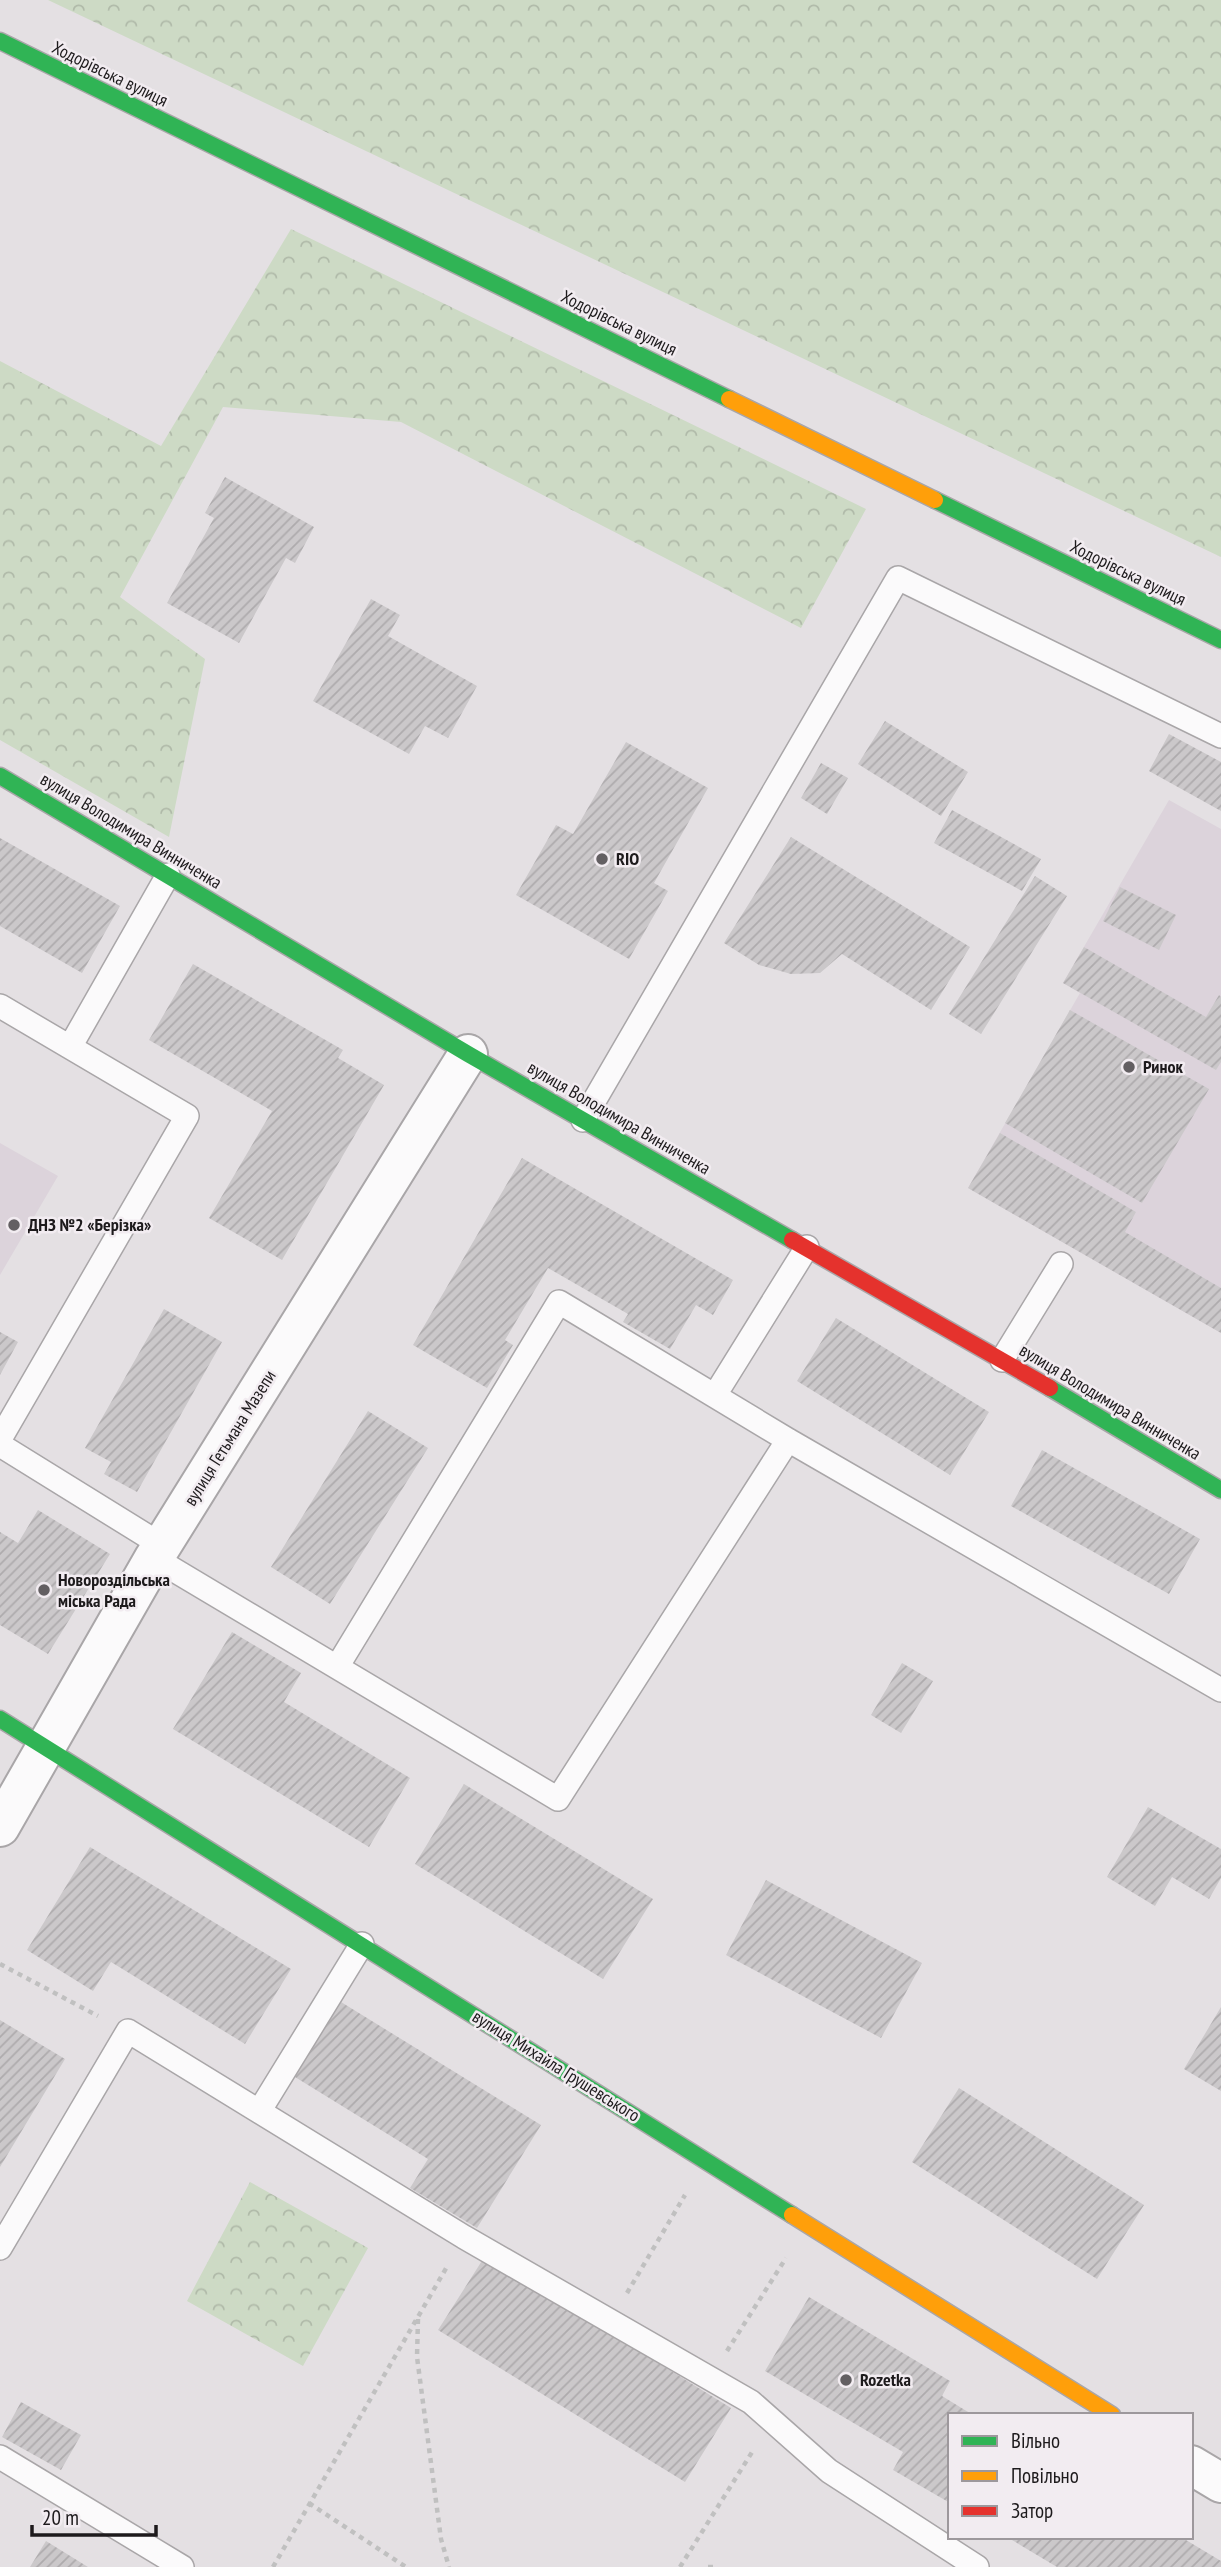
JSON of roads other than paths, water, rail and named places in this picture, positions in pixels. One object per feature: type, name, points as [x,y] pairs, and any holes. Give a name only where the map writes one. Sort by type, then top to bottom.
[{"type":"street","name":"Ходорівська вулиця","points":[[0,41],[1221,640]]},
{"type":"street","name":"вулиця Володимира Винниченка","points":[[0,775],[468,1054],[807,1247],[1221,1490]]},
{"type":"street","name":"вулиця Гетьмана Мазепи","points":[[0,1827],[159,1552],[468,1054]]},
{"type":"street","name":"вулиця Михайла Грушевського","points":[[0,1719],[1109,2413]]},
{"type":"street","points":[[1193,2466],[1221,2483]]},
{"type":"lane","points":[[583,1120],[898,578],[1221,736]]},
{"type":"lane","points":[[70,1047],[168,875]]},
{"type":"lane","points":[[0,1006],[187,1116],[0,1442],[159,1552],[337,1667],[558,1799],[788,1440]]},
{"type":"lane","points":[[715,1395],[807,1247]]},
{"type":"lane","points":[[1002,1360],[1061,1264]]},
{"type":"lane","points":[[337,1667],[559,1302],[788,1440],[1221,1690]]},
{"type":"lane","points":[[260,2110],[362,1944]]},
{"type":"lane","points":[[0,2248],[128,2031],[464,2237],[751,2402],[829,2471],[977,2567]]},
{"type":"lane","points":[[0,2457],[182,2567]]},
{"type":"place","name":"RIO","points":[[602,859]]},
{"type":"place","name":"Ринок","points":[[1129,1067]]},
{"type":"place","name":"ДНЗ №2 «Берізка»","points":[[14,1225]]},
{"type":"place","name":"Новороздільська міська Рада","points":[[44,1590]]},
{"type":"place","name":"Rozetka","points":[[846,2380]]}]
